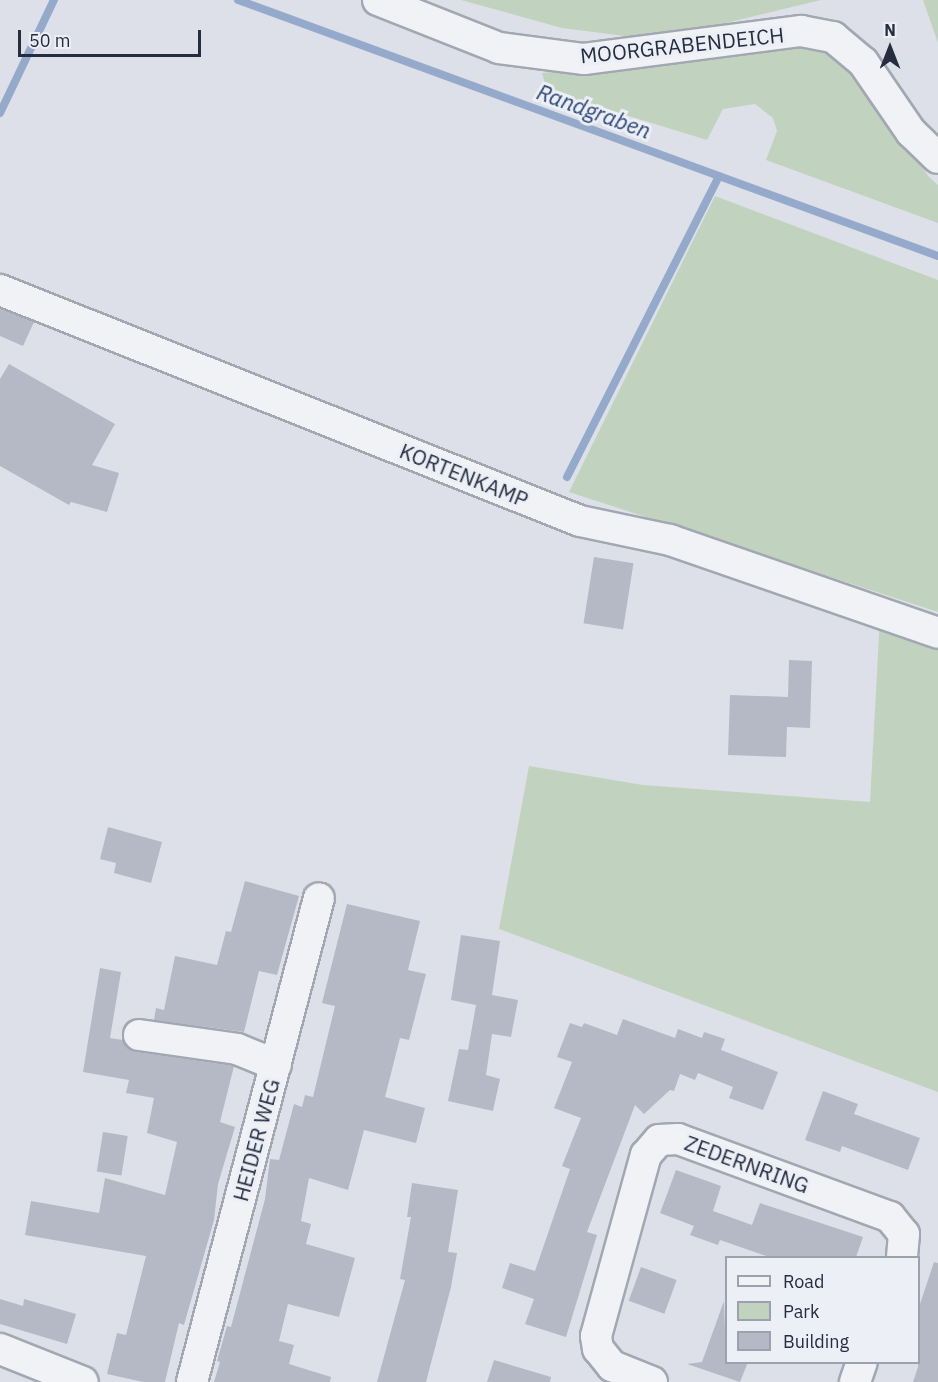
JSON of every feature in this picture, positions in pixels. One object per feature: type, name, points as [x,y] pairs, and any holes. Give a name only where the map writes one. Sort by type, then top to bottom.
[{"type":"street","name":"MOORGRABENDEICH","points":[[378,0],[499,48],[584,59],[801,31],[833,37],[863,62],[911,132],[938,158]]},
{"type":"street","name":"KORTENKAMP","points":[[0,291],[580,521],[670,540],[938,633]]},
{"type":"street","name":"HEIDER WEG","points":[[192,1382],[319,898]]},
{"type":"street","points":[[139,1035],[237,1049],[276,1065]]},
{"type":"street","name":"ZEDERNRING","points":[[652,1382],[612,1366],[598,1349],[596,1336],[646,1155],[659,1140],[678,1138],[890,1216],[904,1234],[902,1256]]},
{"type":"street","points":[[0,1349],[83,1382]]},
{"type":"street","points":[[855,1382],[861,1364]]},
{"type":"green space","points":[[461,0],[821,0],[656,40],[562,28]]},
{"type":"green space","points":[[923,0],[938,0],[938,43]]},
{"type":"green space","points":[[804,45],[826,47],[848,65],[929,177],[938,185],[938,223],[766,160],[777,131],[773,118],[755,104],[723,109],[707,140],[547,91],[542,73]]},
{"type":"green space","points":[[715,196],[938,280],[938,612],[569,492]]},
{"type":"green space","points":[[880,617],[938,644],[938,1092],[499,929],[529,766],[643,785],[870,802]]},
{"type":"building","points":[[0,309],[34,322],[23,346],[0,336]]},
{"type":"building","points":[[9,364],[115,424],[92,465],[119,473],[107,512],[71,502],[69,505],[0,466],[0,379]]},
{"type":"building","points":[[594,557],[634,563],[623,629],[584,623]]},
{"type":"building","points":[[789,660],[812,661],[810,728],[787,727],[786,757],[728,755],[730,695],[788,697]]},
{"type":"building","points":[[108,827],[162,842],[151,883],[114,873],[116,863],[100,859]]},
{"type":"building","points":[[245,881],[299,896],[277,975],[259,971],[244,1032],[154,1020],[156,1008],[164,1010],[175,956],[217,965],[226,931],[231,932]]},
{"type":"building","points":[[347,904],[420,921],[408,970],[426,974],[409,1040],[400,1038],[385,1097],[425,1108],[416,1143],[364,1130],[348,1190],[309,1178],[301,1221],[311,1224],[306,1244],[355,1258],[339,1317],[288,1304],[279,1341],[294,1345],[289,1364],[331,1377],[330,1382],[214,1382],[220,1362],[217,1361],[227,1326],[231,1327],[265,1199],[270,1159],[279,1160],[294,1104],[302,1107],[305,1095],[313,1097],[335,1006],[322,1003]]},
{"type":"building","points":[[461,935],[500,941],[492,995],[518,1000],[511,1037],[492,1034],[486,1075],[500,1079],[493,1111],[448,1101],[459,1049],[468,1050],[476,1005],[451,1000]]},
{"type":"building","points":[[100,968],[121,972],[110,1038],[123,1040],[137,1052],[234,1066],[220,1122],[235,1127],[218,1184],[214,1220],[184,1325],[179,1323],[165,1382],[143,1382],[107,1374],[117,1333],[126,1335],[146,1256],[25,1235],[31,1201],[99,1213],[105,1178],[165,1195],[177,1142],[147,1133],[154,1098],[126,1093],[129,1080],[83,1072]]},
{"type":"building","points":[[623,1019],[675,1038],[678,1029],[702,1038],[704,1032],[725,1039],[721,1050],[778,1072],[763,1110],[729,1098],[733,1087],[698,1073],[695,1080],[680,1074],[674,1091],[670,1090],[644,1114],[635,1105],[587,1232],[597,1235],[566,1337],[525,1324],[534,1299],[502,1288],[510,1263],[535,1271],[570,1169],[562,1166],[581,1118],[554,1108],[572,1062],[557,1057],[570,1023],[582,1027],[584,1023],[617,1035]]},
{"type":"building","points":[[823,1091],[858,1104],[854,1114],[920,1138],[908,1170],[842,1146],[840,1152],[805,1140]]},
{"type":"building","points":[[103,1132],[128,1136],[121,1175],[97,1172]]},
{"type":"building","points":[[676,1170],[721,1186],[713,1211],[752,1225],[760,1203],[863,1237],[856,1256],[766,1256],[720,1240],[718,1245],[690,1235],[694,1226],[660,1213]]},
{"type":"building","points":[[412,1183],[458,1190],[448,1252],[457,1253],[451,1287],[426,1382],[377,1382],[405,1280],[400,1279],[411,1217],[407,1217]]},
{"type":"building","points":[[934,1262],[938,1263],[938,1382],[913,1382],[918,1364],[920,1364],[920,1304]]},
{"type":"building","points":[[641,1267],[677,1280],[664,1314],[629,1301]]},
{"type":"building","points":[[0,1299],[23,1306],[24,1299],[76,1314],[67,1344],[0,1324]]},
{"type":"building","points":[[724,1301],[725,1364],[747,1364],[740,1382],[687,1364],[702,1362]]},
{"type":"building","points":[[494,1360],[551,1377],[550,1382],[487,1382]]},
{"type":"waterway","points":[[0,113],[54,0]]},
{"type":"waterway","name":"Randgraben","points":[[238,0],[938,256]]},
{"type":"waterway","points":[[567,477],[719,176]]}]
